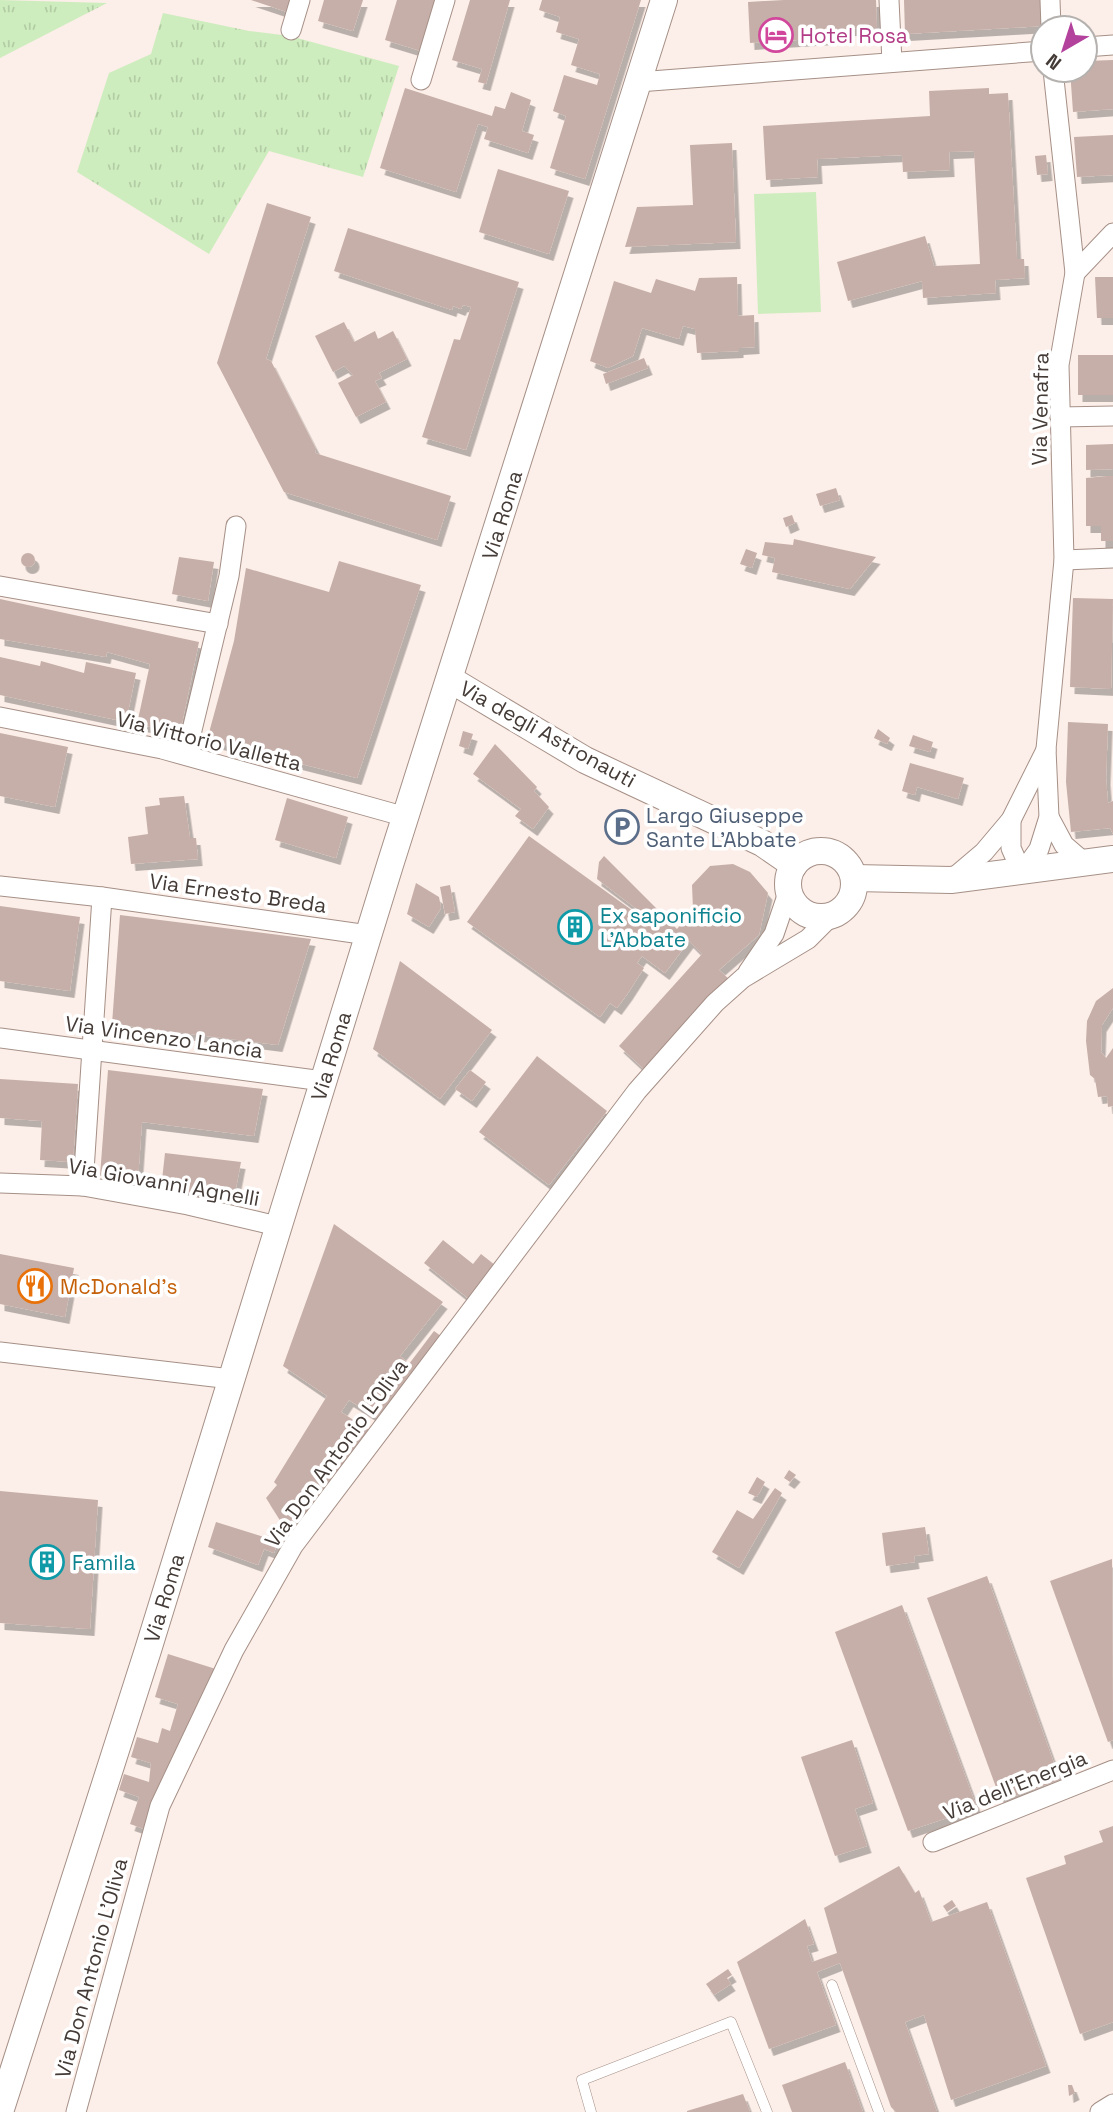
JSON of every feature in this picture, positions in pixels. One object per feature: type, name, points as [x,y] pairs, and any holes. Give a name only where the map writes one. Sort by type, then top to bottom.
[{"type":"street","points":[[291,30],[300,0]]},
{"type":"street","points":[[421,80],[445,0]]},
{"type":"street","name":"Via Roma","points":[[0,2112],[148,1650],[368,935],[451,680],[664,0]]},
{"type":"street","points":[[889,0],[892,62]]},
{"type":"street","points":[[638,82],[1029,52]]},
{"type":"street","name":"Via Venafra","points":[[1022,873],[1039,849],[1049,817],[1046,749],[1064,560],[1059,365],[1075,274],[1055,84]]},
{"type":"street","points":[[1075,274],[1113,233]]},
{"type":"street","points":[[1060,417],[1113,416]]},
{"type":"street","points":[[186,755],[229,576],[236,526]]},
{"type":"street","points":[[1064,560],[1113,558]]},
{"type":"street","points":[[0,586],[218,624]]},
{"type":"street","name":"Via degli Astronauti","points":[[451,680],[585,760],[762,843],[791,878]]},
{"type":"street","name":"Via Vittorio Valletta","points":[[0,717],[186,755],[406,817]]},
{"type":"street","name":"Via Venafra","points":[[951,880],[984,852],[1011,820],[1046,749]]},
{"type":"street","name":"Via Venafra","points":[[1049,817],[1064,845],[1085,863]]},
{"type":"street","points":[[1011,820],[1011,848],[1022,873]]},
{"type":"street","points":[[822,851],[843,859],[853,878],[852,896],[847,904],[832,915],[810,915],[800,909],[791,878],[811,852],[822,851]]},
{"type":"street","points":[[853,878],[951,880],[1022,873],[1113,859]]},
{"type":"street","name":"Via Don Antonio L'Oliva","points":[[743,978],[774,934],[791,878]]},
{"type":"street","name":"Via Ernesto Breda","points":[[0,886],[102,897],[368,935]]},
{"type":"street","points":[[83,1186],[102,897]]},
{"type":"street","name":"Via Don Antonio L'Oliva","points":[[76,2112],[160,1806],[234,1650],[293,1546],[637,1091],[715,1003],[743,978],[808,939],[832,915]]},
{"type":"street","name":"Via Vincenzo Lancia","points":[[0,1038],[323,1081]]},
{"type":"street","name":"Via Giovanni Agnelli","points":[[0,1182],[83,1186],[188,1205],[278,1226]]},
{"type":"street","points":[[0,1352],[231,1379]]},
{"type":"street","name":"Via dell'Energia","points":[[933,1842],[1113,1770]]},
{"type":"street","points":[[1100,2112],[1113,2104]]},
{"type":"lane","points":[[832,1985],[879,2112]]},
{"type":"lane","points":[[591,2112],[582,2080],[731,2022],[767,2112]]},
{"type":"green space","points":[[0,0],[107,3],[0,58]]},
{"type":"green space","points":[[163,13],[249,31],[290,36],[399,66],[363,177],[269,151],[209,254],[77,172],[109,73],[151,54]]},
{"type":"green space","points":[[816,192],[821,312],[758,314],[754,194]]},
{"type":"building","points":[[251,0],[290,0],[287,12]]},
{"type":"building","points":[[324,0],[363,0],[353,31],[318,21]]},
{"type":"building","points":[[397,0],[436,0],[421,51],[385,40]]},
{"type":"building","points":[[470,0],[510,0],[486,84],[478,82],[482,69],[452,60]]},
{"type":"building","points":[[542,0],[641,0],[585,179],[550,168],[566,116],[553,111],[564,75],[597,85],[600,74],[571,65],[579,39],[556,32],[560,17],[539,10]]},
{"type":"building","points":[[876,0],[877,28],[829,30],[829,38],[750,43],[748,2]]},
{"type":"building","points":[[904,0],[1043,0],[1044,14],[1029,14],[1029,27],[905,34]]},
{"type":"building","points":[[1099,60],[1113,60],[1113,109],[1073,112],[1071,84],[1099,84]]},
{"type":"building","points":[[405,88],[492,116],[495,106],[505,109],[511,92],[531,100],[522,131],[534,135],[528,153],[484,139],[488,127],[478,124],[456,192],[380,168]]},
{"type":"building","points":[[989,88],[989,94],[1008,93],[1017,259],[1024,259],[1025,278],[995,280],[996,293],[923,298],[922,281],[848,301],[837,262],[925,236],[934,266],[980,264],[974,151],[949,152],[950,170],[903,172],[902,155],[817,159],[818,177],[766,180],[763,126],[930,116],[929,91]]},
{"type":"building","points":[[1113,135],[1113,175],[1077,177],[1074,137]]},
{"type":"building","points":[[732,143],[736,242],[625,247],[637,207],[693,205],[690,145]]},
{"type":"building","points":[[1046,155],[1048,174],[1037,175],[1035,156]]},
{"type":"building","points":[[498,169],[569,191],[549,254],[479,232]]},
{"type":"building","points":[[267,203],[311,217],[266,359],[271,361],[316,449],[315,453],[451,496],[437,540],[284,492],[217,363]]},
{"type":"building","points":[[348,228],[519,282],[466,450],[422,437],[454,339],[460,340],[471,307],[463,305],[461,309],[453,306],[452,310],[334,271]]},
{"type":"building","points":[[737,277],[738,316],[754,315],[755,347],[739,348],[739,351],[697,353],[695,329],[683,326],[679,339],[642,328],[633,356],[608,368],[590,361],[614,281],[651,293],[656,279],[695,291],[699,278]]},
{"type":"building","points":[[1095,277],[1113,277],[1113,318],[1097,318]]},
{"type":"building","points":[[344,322],[354,342],[375,331],[378,339],[393,331],[407,359],[379,373],[382,378],[375,381],[386,402],[356,417],[338,383],[353,375],[344,366],[333,372],[315,336]]},
{"type":"building","points":[[1078,355],[1113,355],[1113,395],[1078,395]]},
{"type":"building","points":[[644,358],[648,368],[606,384],[603,374]]},
{"type":"building","points":[[1113,444],[1113,469],[1086,470],[1086,445]]},
{"type":"building","points":[[1113,476],[1113,541],[1101,541],[1101,526],[1086,526],[1086,478]]},
{"type":"building","points":[[836,488],[840,500],[820,506],[816,494]]},
{"type":"building","points":[[792,515],[795,523],[786,527],[783,518]]},
{"type":"building","points":[[794,539],[876,557],[850,589],[772,572],[775,558],[762,555],[765,542],[793,545]]},
{"type":"building","points":[[746,549],[757,553],[752,568],[740,564]]},
{"type":"building","points":[[28,553],[33,555],[33,565],[28,567],[23,565],[21,560],[23,555]]},
{"type":"building","points":[[179,557],[214,562],[208,601],[172,594]]},
{"type":"building","points":[[339,561],[421,585],[357,778],[207,740],[234,641],[246,568],[329,592]]},
{"type":"building","points":[[1073,598],[1113,599],[1111,689],[1070,687]]},
{"type":"building","points":[[0,599],[199,642],[180,733],[137,724],[150,664],[107,652],[106,657],[0,639]]},
{"type":"building","points":[[0,657],[40,666],[41,661],[84,673],[86,662],[136,673],[126,722],[0,695]]},
{"type":"building","points":[[1068,722],[1108,724],[1106,778],[1108,803],[1113,801],[1113,834],[1110,828],[1071,832],[1066,782]]},
{"type":"building","points":[[878,729],[890,738],[887,744],[874,738]]},
{"type":"building","points":[[463,731],[473,734],[468,749],[459,746]]},
{"type":"building","points":[[0,733],[68,747],[55,807],[0,796]]},
{"type":"building","points":[[913,735],[933,742],[930,752],[909,746]]},
{"type":"building","points":[[495,744],[537,787],[534,791],[549,807],[533,829],[515,816],[521,809],[473,774]]},
{"type":"building","points":[[910,763],[964,778],[958,799],[917,787],[915,795],[902,791]]},
{"type":"building","points":[[184,796],[190,838],[196,838],[198,859],[131,864],[128,837],[148,834],[145,807],[160,805],[159,798]]},
{"type":"building","points":[[287,798],[348,817],[336,858],[275,840]]},
{"type":"building","name":"Ex saponificio L'Abbate","points":[[529,836],[640,916],[642,913],[597,879],[599,862],[604,856],[677,929],[693,909],[692,885],[710,866],[733,864],[750,872],[768,893],[759,935],[719,970],[730,980],[647,1072],[619,1046],[702,954],[689,941],[665,973],[642,956],[637,963],[644,968],[628,993],[617,1008],[610,1003],[600,1017],[467,922]]},
{"type":"building","points":[[416,883],[439,897],[441,908],[429,927],[407,914]]},
{"type":"building","points":[[450,885],[455,912],[445,914],[440,887]]},
{"type":"building","points":[[0,906],[80,917],[70,991],[0,981]]},
{"type":"building","points":[[120,915],[311,939],[278,1045],[112,1024]]},
{"type":"building","points":[[400,961],[492,1030],[440,1099],[373,1049]]},
{"type":"building","points":[[1113,988],[1113,1008],[1102,1025],[1101,1052],[1106,1058],[1113,1048],[1113,1106],[1108,1107],[1107,1096],[1098,1097],[1095,1079],[1090,1075],[1086,1041],[1087,1021],[1096,1001]]},
{"type":"building","points":[[537,1056],[607,1111],[549,1185],[479,1132]]},
{"type":"building","points":[[108,1070],[263,1089],[254,1136],[142,1122],[138,1179],[100,1176]]},
{"type":"building","points":[[470,1070],[486,1082],[472,1101],[455,1089]]},
{"type":"building","points":[[0,1079],[78,1084],[73,1162],[40,1160],[42,1121],[0,1118]]},
{"type":"building","points":[[165,1153],[241,1162],[234,1198],[161,1189]]},
{"type":"building","points":[[334,1224],[443,1302],[400,1356],[409,1364],[434,1331],[445,1339],[382,1421],[349,1400],[341,1412],[374,1433],[290,1536],[266,1498],[277,1485],[274,1482],[327,1396],[283,1366]]},
{"type":"building","points":[[443,1240],[473,1264],[481,1254],[500,1269],[474,1303],[424,1263]]},
{"type":"building","name":"McDonald's","points":[[0,1254],[74,1268],[65,1317],[0,1304]]},
{"type":"building","points":[[789,1470],[796,1475],[790,1482],[784,1478]]},
{"type":"building","points":[[757,1477],[765,1482],[757,1497],[748,1493]]},
{"type":"building","points":[[775,1488],[782,1493],[739,1568],[712,1552],[737,1510],[753,1519]]},
{"type":"building","name":"Famila","points":[[0,1491],[98,1500],[90,1629],[0,1623]]},
{"type":"building","points":[[216,1522],[267,1538],[269,1532],[280,1536],[274,1553],[264,1549],[258,1565],[208,1547]]},
{"type":"building","points":[[925,1527],[929,1554],[914,1556],[915,1562],[886,1566],[882,1533]]},
{"type":"building","points":[[1112,1559],[1113,1740],[1108,1742],[1050,1581]]},
{"type":"building","points":[[987,1576],[1060,1780],[1001,1801],[927,1598]]},
{"type":"building","points":[[902,1605],[977,1808],[908,1831],[835,1632]]},
{"type":"building","points":[[168,1654],[219,1670],[150,1831],[130,1824],[139,1797],[119,1790],[124,1774],[149,1782],[151,1763],[131,1757],[137,1737],[158,1743],[162,1728],[170,1731],[178,1704],[155,1697]]},
{"type":"building","points":[[852,1740],[873,1803],[855,1809],[867,1846],[835,1856],[801,1757]]},
{"type":"building","points":[[1113,1826],[1113,2022],[1080,2034],[1026,1878],[1066,1864],[1064,1856],[1103,1842],[1099,1831]]},
{"type":"building","points":[[899,1866],[915,1893],[919,1890],[931,1922],[987,1902],[1046,2066],[951,2100],[924,2015],[905,2022],[937,2112],[896,2112],[891,2107],[840,1963],[817,1972],[836,2025],[769,2049],[737,1962],[805,1919],[814,1944],[807,1946],[812,1962],[837,1953],[824,1908]]},
{"type":"building","points":[[952,1900],[956,1906],[947,1912],[943,1906]]},
{"type":"building","points":[[728,1969],[732,1975],[727,1978],[731,1984],[714,1995],[706,1984]]},
{"type":"building","points":[[845,2062],[863,2112],[792,2112],[782,2085]]},
{"type":"building","points":[[1068,2085],[1072,2085],[1075,2093],[1069,2096]]},
{"type":"building","points":[[743,2094],[750,2112],[687,2112],[687,2111]]},
{"type":"place","name":"Hotel Rosa","points":[[776,35]]},
{"type":"place","name":"Largo Giuseppe Sante L'Abbate","points":[[622,827]]},
{"type":"place","name":"Ex saponificio L'Abbate","points":[[575,927]]},
{"type":"place","name":"McDonald's","points":[[35,1286]]},
{"type":"place","name":"Famila","points":[[47,1562]]}]
